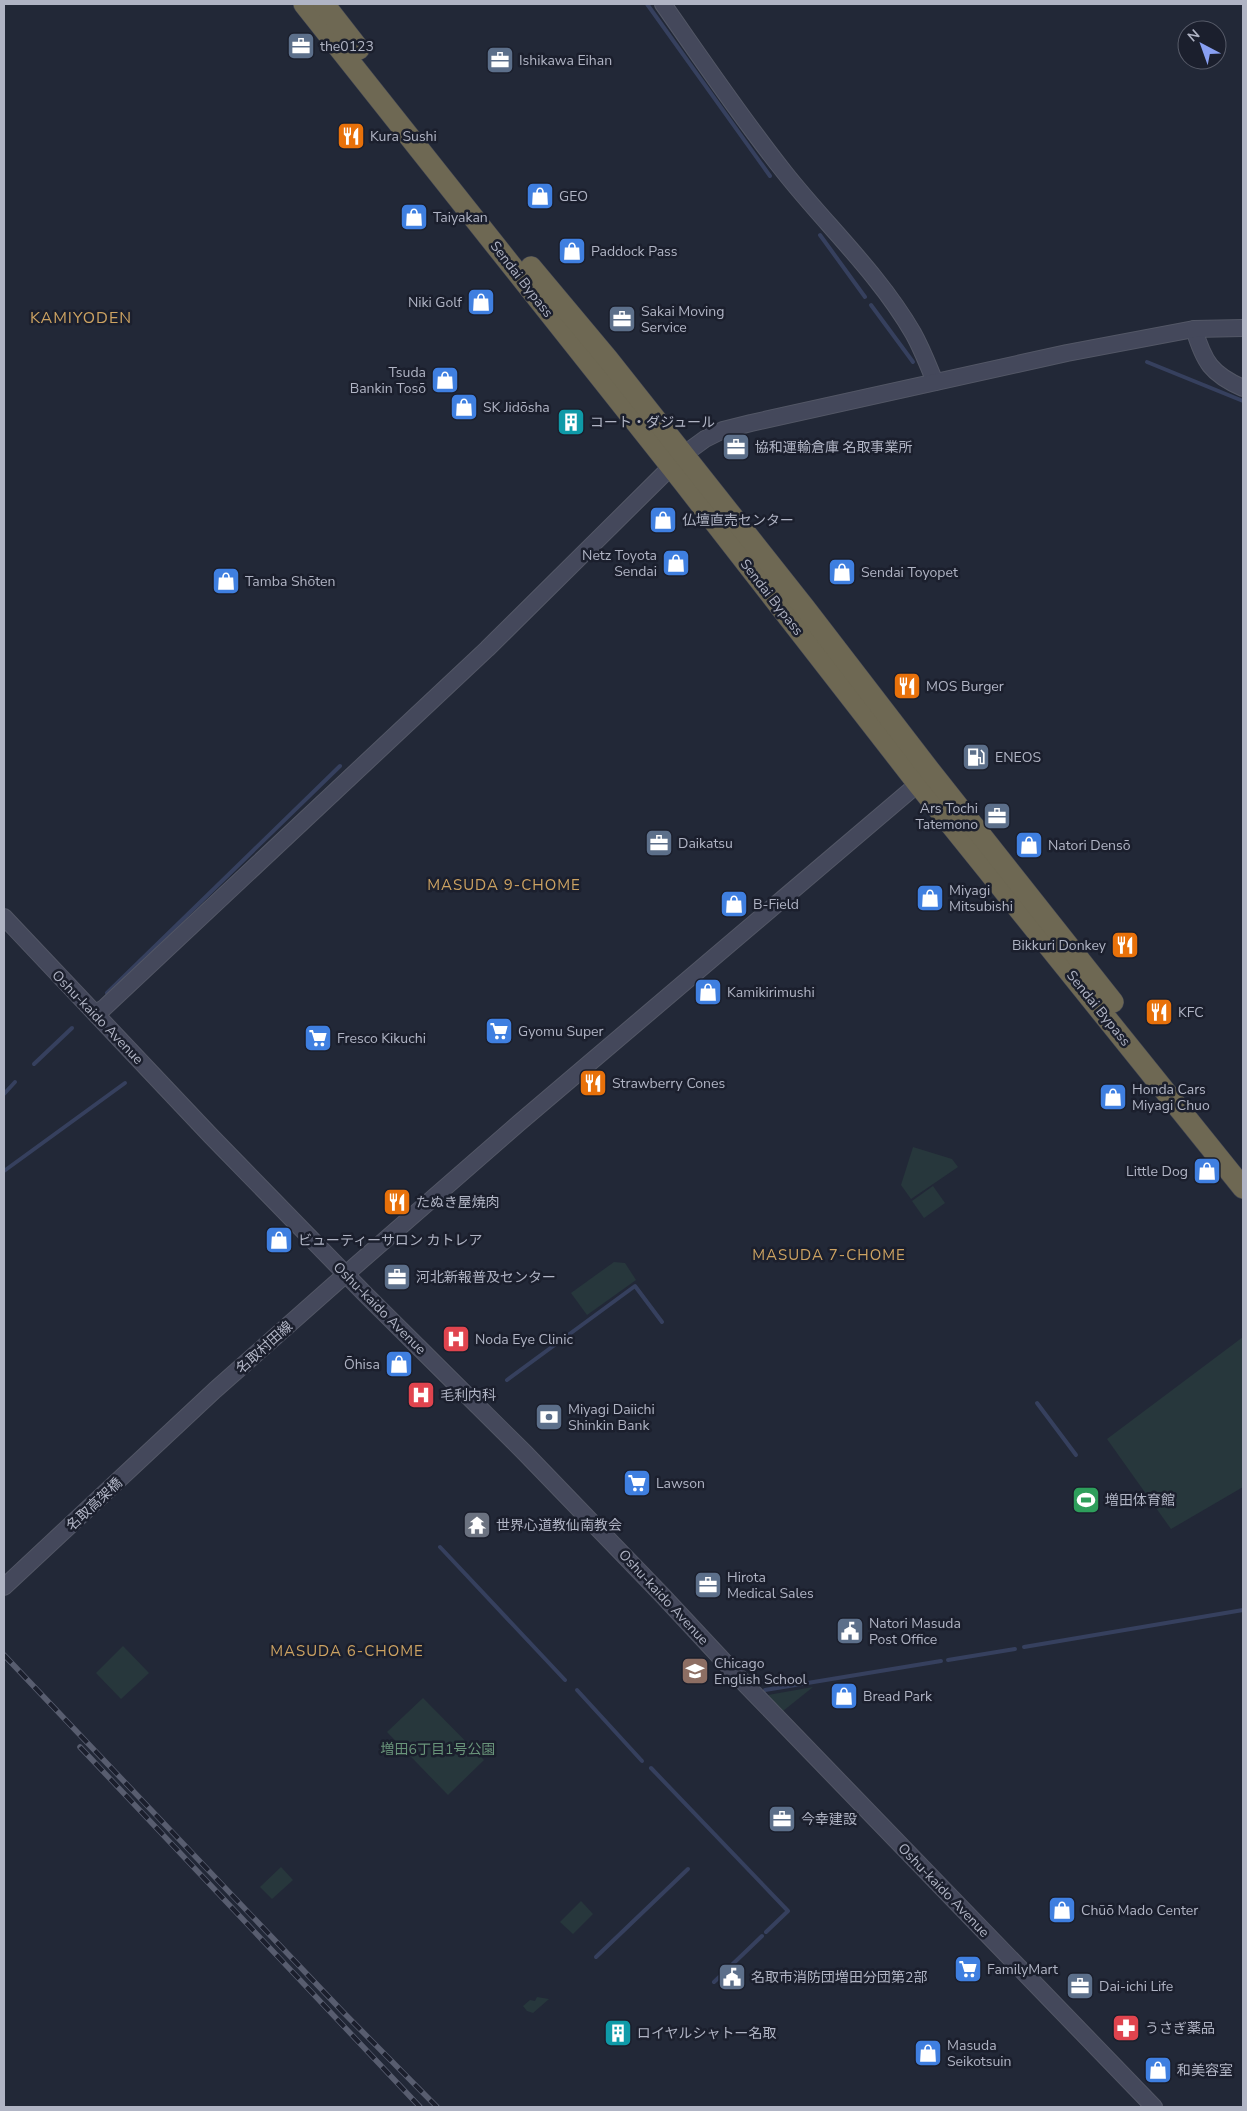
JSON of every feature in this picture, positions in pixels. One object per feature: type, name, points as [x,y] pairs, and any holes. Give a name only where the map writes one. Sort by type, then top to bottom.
[{"type":"highway","name":"Sendai Bypass","points":[[304,4],[677,461]]},
{"type":"highway","name":"Sendai Bypass","points":[[324,4],[505,234],[677,461],[1243,1188]]},
{"type":"highway","name":"Sendai Bypass","points":[[924,778],[1243,1166]]},
{"type":"street","points":[[662,4],[724,92],[786,174],[854,253],[901,314],[917,341],[935,382]]},
{"type":"street","points":[[95,1013],[108,1004],[487,648],[677,461],[705,439],[722,430],[1067,353],[1194,330],[1243,328]]},
{"type":"street","points":[[1194,330],[1202,354],[1209,366],[1227,381],[1243,388]]},
{"type":"street","name":"名取村田線","points":[[184,1421],[215,1390],[532,1112],[924,778]]},
{"type":"street","name":"Oshu-kaido Avenue","points":[[4,917],[211,1136],[532,1460],[774,1714],[1154,2107]]},
{"type":"street","name":"名取高架橋","points":[[4,1587],[184,1421]]},
{"type":"green space","points":[[913,1147],[952,1159],[958,1167],[911,1199],[901,1185]]},
{"type":"green space","points":[[933,1186],[945,1203],[924,1218],[912,1201]]},
{"type":"green space","points":[[614,1262],[625,1263],[636,1280],[587,1315],[571,1293]]},
{"type":"green space","points":[[1243,1337],[1243,1487],[1171,1529],[1107,1439]]},
{"type":"green space","points":[[123,1646],[149,1673],[121,1699],[96,1673]]},
{"type":"green space","points":[[813,1687],[783,1711],[768,1695]]},
{"type":"green space","name":"増田6丁目1号公園","points":[[423,1698],[484,1760],[448,1795],[387,1732]]},
{"type":"green space","points":[[281,1867],[293,1880],[272,1899],[260,1887]]},
{"type":"green space","points":[[581,1901],[593,1914],[573,1934],[560,1922]]},
{"type":"green space","points":[[537,1997],[549,1999],[533,2013],[527,2011],[523,2006],[530,2000],[535,2001]]},
{"type":"waterway","points":[[647,4],[770,176]]},
{"type":"waterway","points":[[820,235],[865,297]]},
{"type":"waterway","points":[[871,305],[913,362]]},
{"type":"waterway","points":[[1147,362],[1243,401]]},
{"type":"waterway","points":[[107,993],[340,766]]},
{"type":"waterway","points":[[34,1064],[72,1028]]},
{"type":"waterway","points":[[4,1094],[15,1082]]},
{"type":"waterway","points":[[4,1171],[125,1083]]},
{"type":"waterway","points":[[507,1380],[635,1286],[662,1322]]},
{"type":"waterway","points":[[1037,1403],[1076,1455]]},
{"type":"waterway","points":[[440,1547],[565,1680]]},
{"type":"waterway","points":[[1024,1647],[1243,1610]]},
{"type":"waterway","points":[[948,1660],[1015,1649]]},
{"type":"waterway","points":[[765,1690],[941,1661]]},
{"type":"waterway","points":[[577,1690],[642,1761]]},
{"type":"waterway","points":[[651,1768],[788,1911],[766,1932]]},
{"type":"waterway","points":[[596,1957],[688,1869]]},
{"type":"waterway","points":[[714,1982],[762,1936]]},
{"type":"railway","points":[[4,1655],[343,2012],[437,2107]]},
{"type":"railway","points":[[80,1747],[420,2107]]},
{"type":"place","name":"the0123","points":[[301,46]]},
{"type":"place","name":"Ishikawa Eihan","points":[[500,60]]},
{"type":"place","name":"Kura Sushi","points":[[351,136]]},
{"type":"place","name":"GEO","points":[[540,196]]},
{"type":"place","name":"Taiyakan","points":[[414,217]]},
{"type":"place","name":"Paddock Pass","points":[[572,251]]},
{"type":"place","name":"Niki Golf","points":[[481,302]]},
{"type":"place","name":"Sakai Moving Service","points":[[622,319]]},
{"type":"place","name":"Tsuda Bankin Tosō","points":[[445,380]]},
{"type":"place","name":"SK Jidōsha","points":[[464,407]]},
{"type":"place","name":"コート・ダジュール","points":[[571,422]]},
{"type":"place","name":"協和運輸倉庫 名取事業所","points":[[736,447]]},
{"type":"place","name":"仏壇直売センター","points":[[663,520]]},
{"type":"place","name":"Netz Toyota Sendai","points":[[676,563]]},
{"type":"place","name":"Sendai Toyopet","points":[[842,572]]},
{"type":"place","name":"Tamba Shōten","points":[[226,581]]},
{"type":"place","name":"MOS Burger","points":[[907,686]]},
{"type":"place","name":"ENEOS","points":[[976,757]]},
{"type":"place","name":"Ars Tochi Tatemono","points":[[997,816]]},
{"type":"place","name":"Daikatsu","points":[[659,843]]},
{"type":"place","name":"Natori Densō","points":[[1029,845]]},
{"type":"place","name":"Miyagi Mitsubishi","points":[[930,898]]},
{"type":"place","name":"B-Field","points":[[734,904]]},
{"type":"place","name":"Bikkuri Donkey","points":[[1125,945]]},
{"type":"place","name":"Kamikirimushi","points":[[708,992]]},
{"type":"place","name":"KFC","points":[[1159,1012]]},
{"type":"place","name":"Gyomu Super","points":[[499,1031]]},
{"type":"place","name":"Fresco Kikuchi","points":[[318,1038]]},
{"type":"place","name":"Strawberry Cones","points":[[593,1083]]},
{"type":"place","name":"Honda Cars Miyagi Chuo","points":[[1113,1097]]},
{"type":"place","name":"Little Dog","points":[[1207,1171]]},
{"type":"place","name":"たぬき屋焼肉","points":[[397,1202]]},
{"type":"place","name":"ビューティーサロン カトレア","points":[[279,1240]]},
{"type":"place","name":"河北新報普及センター","points":[[397,1277]]},
{"type":"place","name":"Noda Eye Clinic","points":[[456,1339]]},
{"type":"place","name":"Ōhisa","points":[[399,1364]]},
{"type":"place","name":"毛利内科","points":[[421,1395]]},
{"type":"place","name":"Miyagi Daiichi Shinkin Bank","points":[[549,1417]]},
{"type":"place","name":"Lawson","points":[[637,1483]]},
{"type":"place","name":"増田体育館","points":[[1086,1500]]},
{"type":"place","name":"世界心道教仙南教会","points":[[477,1525]]},
{"type":"place","name":"Hirota Medical Sales","points":[[708,1585]]},
{"type":"place","name":"Natori Masuda Post Office","points":[[850,1631]]},
{"type":"place","name":"Chicago English School","points":[[695,1671]]},
{"type":"place","name":"Bread Park","points":[[844,1696]]},
{"type":"place","name":"今幸建設","points":[[782,1819]]},
{"type":"place","name":"Chūō Mado Center","points":[[1062,1910]]},
{"type":"place","name":"FamilyMart","points":[[968,1969]]},
{"type":"place","name":"名取市消防団増田分団第2部","points":[[732,1977]]},
{"type":"place","name":"Dai-ichi Life","points":[[1080,1986]]},
{"type":"place","name":"うさぎ薬品","points":[[1126,2028]]},
{"type":"place","name":"ロイヤルシャトー名取","points":[[618,2033]]},
{"type":"place","name":"Masuda Seikotsuin","points":[[928,2053]]},
{"type":"place","name":"和美容室","points":[[1158,2070]]},
{"type":"district","name":"KAMIYODEN","points":[[81,317]]},
{"type":"district","name":"MASUDA 9-CHOME","points":[[504,885]]},
{"type":"district","name":"MASUDA 7-CHOME","points":[[829,1255]]},
{"type":"district","name":"MASUDA 6-CHOME","points":[[347,1651]]}]
